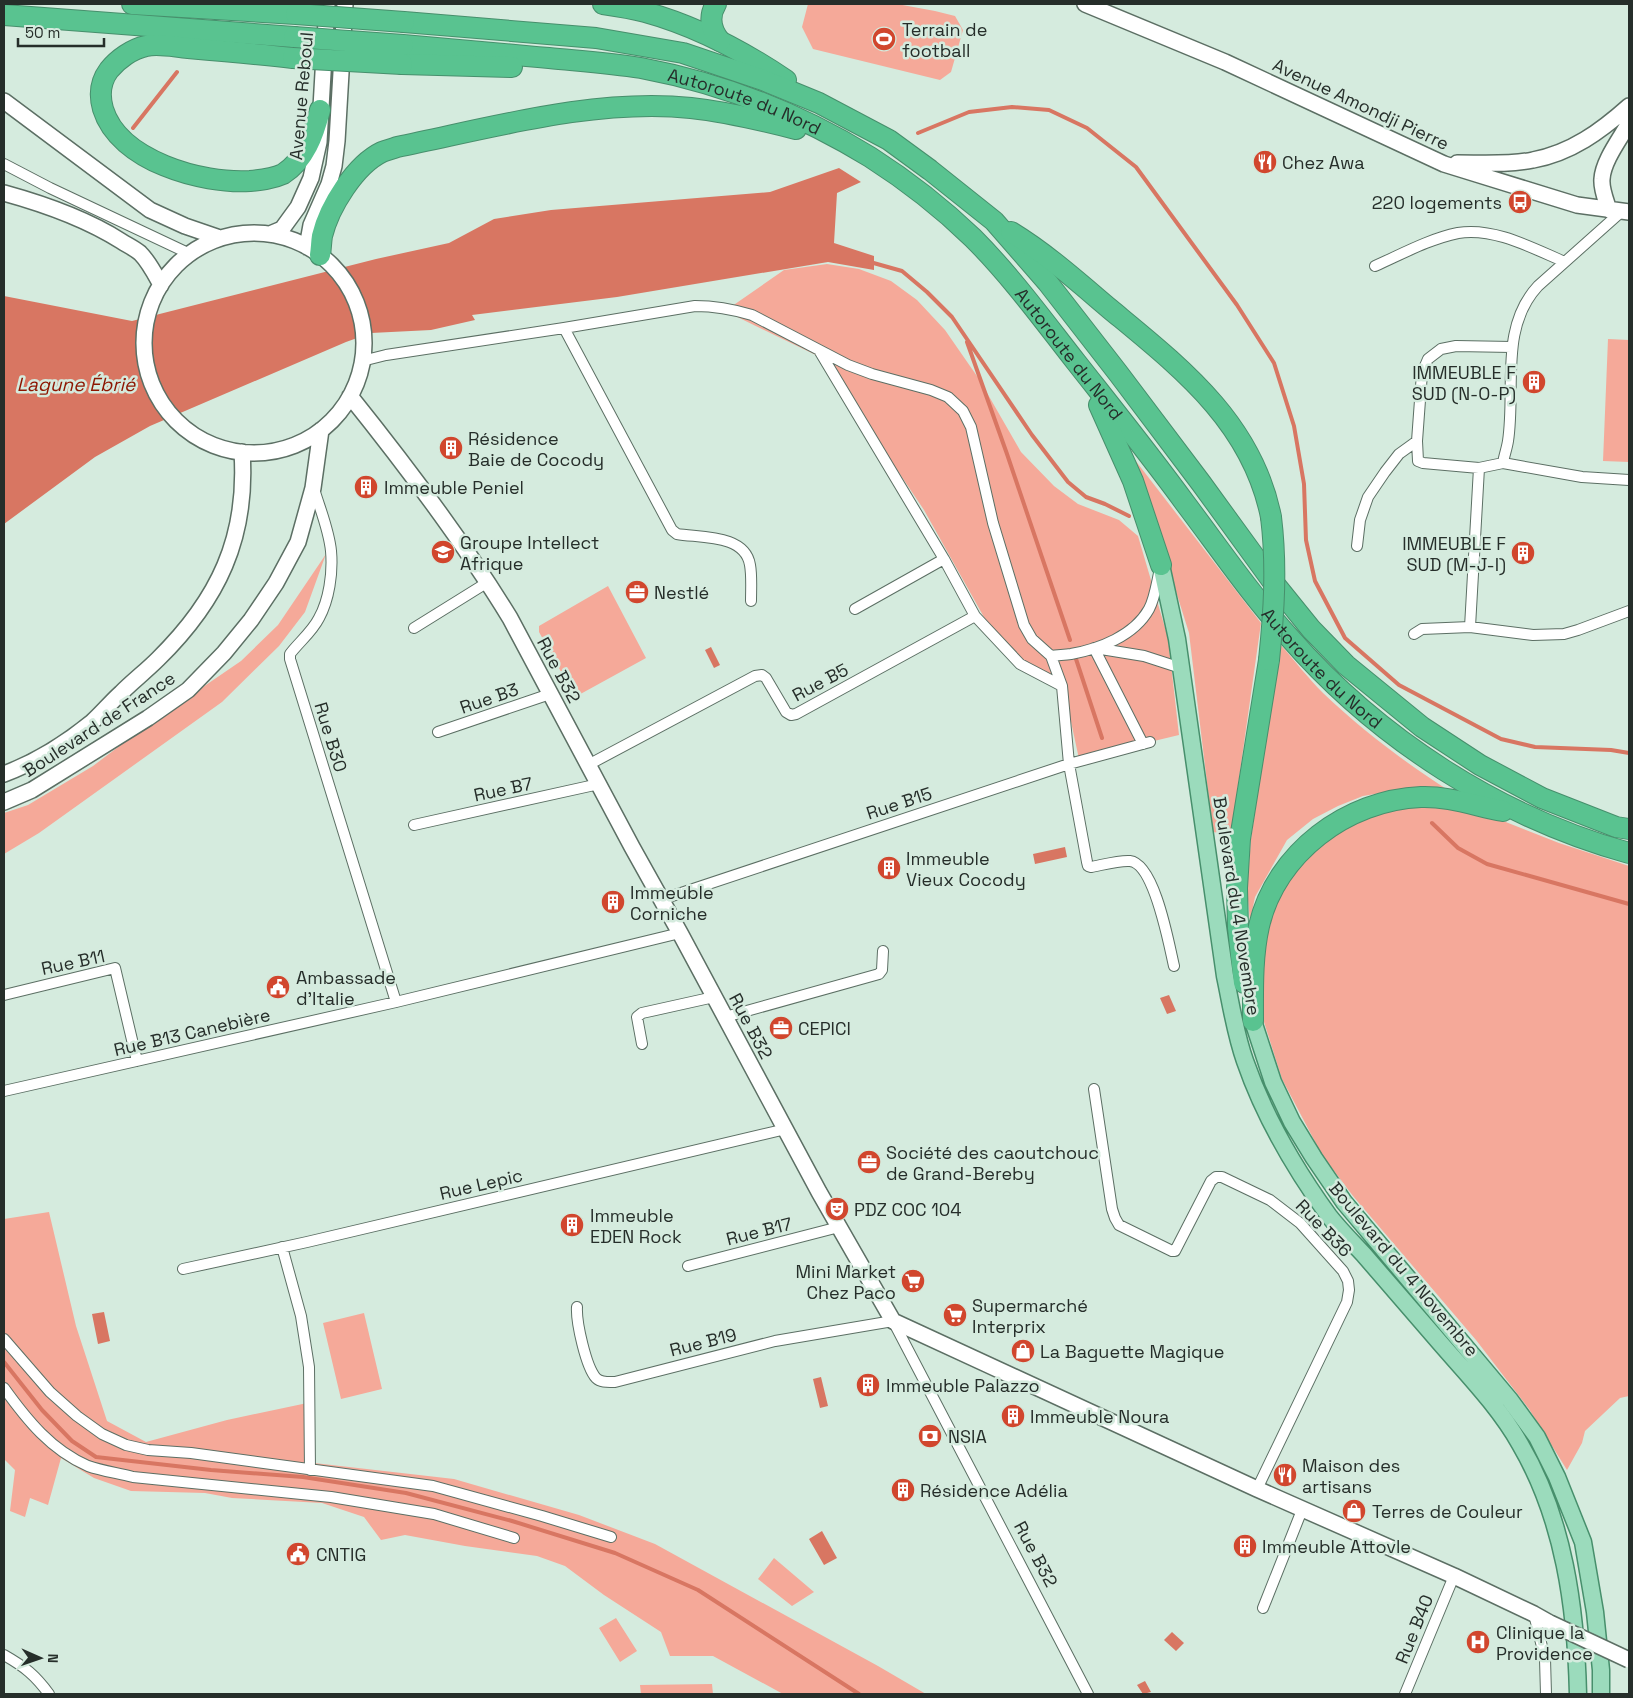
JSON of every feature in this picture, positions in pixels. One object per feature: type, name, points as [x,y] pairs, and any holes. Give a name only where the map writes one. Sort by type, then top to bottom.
[{"type":"highway","name":"Autoroute du Nord","points":[[132,4],[404,22],[596,38],[642,45],[683,53],[763,80],[819,103],[888,140],[930,170],[994,221],[1048,283],[1201,483],[1273,582],[1311,629],[1346,665],[1422,727],[1480,765],[1542,798],[1616,827],[1629,829]]},
{"type":"highway","points":[[603,4],[642,11],[669,19],[720,41],[768,68],[819,103]]},
{"type":"highway","points":[[716,4],[713,9],[711,22],[713,32],[720,41]]},
{"type":"highway","points":[[4,15],[294,37],[402,54]]},
{"type":"highway","points":[[320,110],[308,145],[291,167],[283,173],[263,180],[216,181],[193,176],[171,168],[135,150],[107,120],[100,93],[101,82],[110,69],[123,56],[146,46],[293,58],[402,54]]},
{"type":"highway","name":"Autoroute du Nord","points":[[402,54],[597,62],[676,75],[772,107],[837,138],[871,158],[914,188],[974,239],[1025,296],[1251,591],[1290,638],[1330,680],[1366,713],[1404,743],[1466,783],[1528,816],[1610,848],[1629,853]]},
{"type":"highway","points":[[319,256],[326,223],[346,185],[361,167],[372,158],[397,147],[563,114],[645,107],[690,108],[742,115],[837,138]]},
{"type":"highway","points":[[994,221],[1034,246],[1196,383],[1218,407],[1235,430],[1249,453],[1259,475],[1271,518],[1275,571],[1274,608],[1269,660],[1240,839],[1237,888],[1242,974],[1253,1021]]},
{"type":"highway","points":[[1085,373],[1133,481],[1161,565]]},
{"type":"highway","points":[[1253,1021],[1255,955],[1259,926],[1265,906],[1287,868],[1305,847],[1326,828],[1350,815],[1374,806],[1422,797],[1457,800],[1528,816]]},
{"type":"main road","name":"Boulevard du 4 Novembre","points":[[1161,565],[1177,639],[1225,976],[1244,1060],[1276,1131],[1330,1217],[1495,1408],[1521,1444],[1541,1484],[1552,1514],[1564,1559],[1573,1612],[1578,1694]]},
{"type":"main road","name":"Boulevard du 4 Novembre","points":[[1253,1021],[1273,1082],[1292,1122],[1344,1202],[1510,1400],[1537,1437],[1557,1477],[1583,1542],[1595,1612],[1601,1670],[1601,1694]]},
{"type":"street","name":"Avenue Reboul","points":[[270,234],[282,229],[298,207],[311,178],[319,142],[327,4]]},
{"type":"street","points":[[319,256],[310,225],[329,184],[334,166],[345,4]]},
{"type":"street","name":"Avenue Amondji Pierre","points":[[1085,4],[1225,62],[1444,164],[1577,205],[1619,211]]},
{"type":"street","points":[[4,101],[150,210],[185,226],[220,238]]},
{"type":"street","points":[[1444,164],[1532,160],[1556,154],[1581,143],[1601,130],[1629,106]]},
{"type":"street","points":[[1502,463],[1508,440],[1512,346],[1523,307],[1530,294],[1619,211],[1603,192],[1602,180],[1604,167],[1629,122]]},
{"type":"street","points":[[4,164],[50,188],[190,254]]},
{"type":"street","points":[[4,193],[68,214],[114,236],[142,256],[161,285]]},
{"type":"street","points":[[1375,266],[1441,237],[1477,232],[1514,241],[1565,262]]},
{"type":"street","points":[[237,234],[270,234],[287,238],[319,256],[346,284],[361,320],[363,343],[359,373],[350,396],[334,418],[320,430],[295,445],[260,453],[242,452],[213,445],[178,423],[156,393],[146,363],[144,347],[145,330],[153,301],[161,285],[175,266],[203,246],[220,238],[237,234]]},
{"type":"street","points":[[362,361],[386,355],[695,306],[715,306],[752,315],[848,365],[948,397],[963,411],[971,427],[993,523],[1024,624],[1032,639],[1052,656],[1062,686],[1069,764],[1088,866],[1131,861],[1138,864],[1148,876],[1159,902],[1174,966]]},
{"type":"street","points":[[564,328],[672,530],[677,534],[723,540],[742,549],[746,553],[750,564],[752,600]]},
{"type":"street","points":[[1512,346],[1456,346],[1441,349],[1428,359],[1422,373],[1417,441],[1418,461],[1479,468],[1502,463],[1582,477],[1629,480]]},
{"type":"street","points":[[819,351],[944,559],[975,616],[1020,664],[1062,686]]},
{"type":"street","name":"Rue B32","points":[[350,396],[393,450],[488,582],[510,618],[660,900],[680,932],[819,1192],[893,1321],[1088,1694]]},
{"type":"street","name":"Boulevard de France","points":[[4,802],[32,790],[148,718],[188,690],[224,653],[251,620],[276,583],[298,542],[313,488],[320,430]]},
{"type":"street","points":[[1356,546],[1360,520],[1368,497],[1399,454],[1417,441]]},
{"type":"street","name":"Boulevard de France","points":[[4,774],[30,764],[92,722],[159,658],[192,622],[218,582],[231,550],[242,502],[244,479],[242,452]]},
{"type":"street","points":[[1470,627],[1479,468]]},
{"type":"street","name":"Rue B30","points":[[313,488],[332,552],[330,579],[326,603],[318,620],[290,654],[290,659],[396,1002]]},
{"type":"street","points":[[855,609],[944,559]]},
{"type":"street","points":[[1052,656],[1094,648],[1114,640],[1138,624],[1149,608],[1161,565]]},
{"type":"street","points":[[414,628],[488,582]]},
{"type":"street","points":[[1414,634],[1422,629],[1470,627],[1533,635],[1564,634],[1629,611]]},
{"type":"street","name":"Rue B5","points":[[588,764],[756,676],[762,675],[766,678],[786,712],[791,715],[796,714],[975,616]]},
{"type":"street","points":[[1094,648],[1144,656],[1181,668]]},
{"type":"street","name":"Rue B15","points":[[660,900],[1069,764],[1146,743],[1094,648]]},
{"type":"street","name":"Rue B3","points":[[438,732],[550,694]]},
{"type":"street","name":"Rue B7","points":[[414,824],[599,784]]},
{"type":"street","name":"Rue B13 Canebière","points":[[4,1091],[396,1002],[680,932]]},
{"type":"street","points":[[725,1017],[879,974],[882,970],[883,951]]},
{"type":"street","name":"Rue B11","points":[[4,995],[116,968],[137,1061]]},
{"type":"street","points":[[642,1044],[637,1017],[642,1013],[714,997]]},
{"type":"street","name":"Rue B36","points":[[1094,1089],[1112,1209],[1114,1218],[1119,1225],[1172,1251],[1176,1251],[1211,1181],[1216,1177],[1222,1177],[1270,1200],[1300,1222],[1343,1271],[1348,1281],[1347,1302],[1256,1489]]},
{"type":"street","name":"Rue Lepic","points":[[183,1269],[786,1129]]},
{"type":"street","name":"Rue B17","points":[[688,1266],[839,1227]]},
{"type":"street","points":[[282,1247],[301,1316],[309,1367],[310,1470]]},
{"type":"street","name":"Rue B19","points":[[577,1307],[577,1324],[592,1372],[598,1379],[605,1382],[615,1382],[775,1341],[893,1321]]},
{"type":"street","points":[[893,1321],[1302,1510],[1454,1576],[1629,1660]]},
{"type":"street","points":[[4,1339],[50,1392],[77,1416],[102,1434],[126,1445],[148,1450],[191,1453],[433,1486],[611,1537]]},
{"type":"street","points":[[4,1388],[25,1417],[47,1440],[67,1456],[88,1466],[132,1477],[358,1501],[434,1514],[514,1538]]},
{"type":"street","points":[[1264,1608],[1302,1510]]},
{"type":"street","name":"Rue B40","points":[[1405,1694],[1454,1576]]},
{"type":"street","points":[[1534,1614],[1544,1659],[1546,1694]]},
{"type":"street","points":[[4,1655],[37,1678],[49,1694]]},
{"type":"shaded area","name":"Terrain de football","points":[[808,4],[897,4],[955,16],[963,30],[951,72],[940,80],[813,49],[802,27]]},
{"type":"shaded area","points":[[827,264],[859,269],[891,281],[917,300],[945,330],[979,379],[1021,452],[1054,486],[1078,504],[1119,520],[1138,536],[1168,638],[1179,735],[1079,759],[1064,689],[1025,662],[985,619],[924,510],[822,358],[725,311],[784,270]]},
{"type":"shaded area","points":[[1608,339],[1629,340],[1629,462],[1603,461]]},
{"type":"shaded area","points":[[1135,460],[1261,623],[1231,835],[1213,832],[1189,633]]},
{"type":"shaded area","points":[[326,554],[305,612],[279,646],[222,702],[39,833],[4,854],[4,813],[28,805],[93,766],[146,726],[241,661],[278,625]]},
{"type":"shaded area","points":[[608,586],[646,658],[575,697],[539,632],[539,626]]},
{"type":"shaded area","points":[[1280,644],[1317,687],[1337,706],[1399,756],[1448,790],[1416,787],[1363,796],[1313,819],[1287,840],[1255,897],[1250,921],[1247,889],[1251,839]]},
{"type":"shaded area","points":[[1423,805],[1493,817],[1559,843],[1629,866],[1629,1396],[1620,1398],[1585,1431],[1582,1443],[1567,1470],[1529,1409],[1476,1340],[1353,1196],[1322,1155],[1282,1079],[1264,1022],[1262,983],[1267,925],[1274,903],[1289,878],[1306,857],[1331,835],[1378,812]]},
{"type":"shaded area","points":[[49,1212],[76,1326],[107,1421],[146,1442],[227,1420],[312,1402],[314,1463],[454,1479],[579,1515],[655,1544],[926,1694],[783,1694],[713,1656],[670,1656],[661,1632],[604,1595],[565,1566],[537,1556],[405,1535],[381,1540],[364,1517],[322,1503],[232,1498],[205,1493],[131,1491],[94,1478],[61,1458],[48,1505],[30,1498],[25,1517],[10,1511],[15,1470],[4,1459],[4,1219]]},
{"type":"shaded area","points":[[364,1313],[382,1389],[341,1399],[323,1323]]},
{"type":"shaded area","points":[[774,1558],[814,1592],[792,1606],[758,1579]]},
{"type":"shaded area","points":[[616,1618],[637,1651],[620,1662],[599,1628]]},
{"type":"shaded area","points":[[712,1684],[713,1694],[641,1694],[640,1685]]},
{"type":"water","name":"Lagune Ébrié","points":[[839,168],[861,182],[837,193],[834,243],[874,256],[874,270],[828,262],[617,297],[472,315],[475,320],[431,330],[371,333],[150,426],[95,457],[4,524],[4,296],[132,321],[376,259],[449,243],[494,219],[551,210],[770,192]]},
{"type":"water","points":[[711,647],[720,665],[714,668],[705,650]]},
{"type":"water","points":[[1065,847],[1067,857],[1035,864],[1033,854]]},
{"type":"water","points":[[1169,995],[1176,1011],[1167,1014],[1160,998]]},
{"type":"water","points":[[104,1312],[110,1341],[98,1344],[92,1314]]},
{"type":"water","points":[[821,1377],[828,1406],[820,1408],[813,1379]]},
{"type":"water","points":[[822,1531],[837,1558],[824,1565],[809,1539]]},
{"type":"water","points":[[1172,1632],[1184,1643],[1176,1651],[1164,1640]]},
{"type":"water","points":[[1145,1681],[1151,1692],[1143,1694],[1137,1685]]},
{"type":"waterway","points":[[133,128],[177,72]]},
{"type":"waterway","points":[[918,133],[969,112],[1012,107],[1049,110],[1087,128],[1136,167],[1237,305],[1274,363],[1294,426],[1304,484],[1306,540],[1315,581],[1345,638],[1399,685],[1501,739],[1535,747],[1611,750],[1629,753]]},
{"type":"waterway","points":[[870,262],[902,271],[927,292],[952,317],[1032,435],[1068,482],[1086,497],[1129,516]]},
{"type":"waterway","points":[[967,342],[1070,640]]},
{"type":"waterway","points":[[1076,659],[1102,738]]},
{"type":"waterway","points":[[1432,823],[1458,848],[1487,864],[1629,904]]},
{"type":"waterway","points":[[4,1362],[42,1410],[72,1441],[96,1457],[211,1470],[303,1477],[406,1493],[512,1521],[615,1553],[698,1590],[859,1694]]},
{"type":"place","name":"Terrain de football","points":[[884,39]]},
{"type":"place","name":"Chez Awa","points":[[1265,162]]},
{"type":"place","name":"220 logements","points":[[1520,202]]},
{"type":"place","name":"IMMEUBLE F SUD (N-O-P)","points":[[1534,382]]},
{"type":"place","name":"Résidence Baie de Cocody","points":[[451,448]]},
{"type":"place","name":"Immeuble Peniel","points":[[366,487]]},
{"type":"place","name":"Groupe Intellect Afrique","points":[[443,552]]},
{"type":"place","name":"IMMEUBLE F SUD (M-J-I)","points":[[1523,553]]},
{"type":"place","name":"Nestlé","points":[[637,592]]},
{"type":"place","name":"Immeuble Vieux Cocody","points":[[889,868]]},
{"type":"place","name":"Immeuble Corniche","points":[[613,902]]},
{"type":"place","name":"Ambassade d’Italie","points":[[278,987]]},
{"type":"place","name":"CEPICI","points":[[781,1028]]},
{"type":"place","name":"Société des caoutchouc de Grand-Bereby","points":[[869,1162]]},
{"type":"place","name":"PDZ COC 104","points":[[837,1209]]},
{"type":"place","name":"Immeuble EDEN Rock","points":[[572,1225]]},
{"type":"place","name":"Mini Market Chez Paco","points":[[913,1281]]},
{"type":"place","name":"Supermarché Interprix","points":[[955,1315]]},
{"type":"place","name":"La Baguette Magique","points":[[1023,1351]]},
{"type":"place","name":"Immeuble Palazzo","points":[[868,1385]]},
{"type":"place","name":"Immeuble Noura","points":[[1013,1416]]},
{"type":"place","name":"NSIA","points":[[930,1436]]},
{"type":"place","name":"Maison des artisans","points":[[1285,1475]]},
{"type":"place","name":"Résidence Adélia","points":[[903,1490]]},
{"type":"place","name":"Terres de Couleur","points":[[1354,1511]]},
{"type":"place","name":"Immeuble Attovle","points":[[1245,1546]]},
{"type":"place","name":"CNTIG","points":[[298,1554]]},
{"type":"place","name":"Clinique la Providence","points":[[1478,1642]]}]
